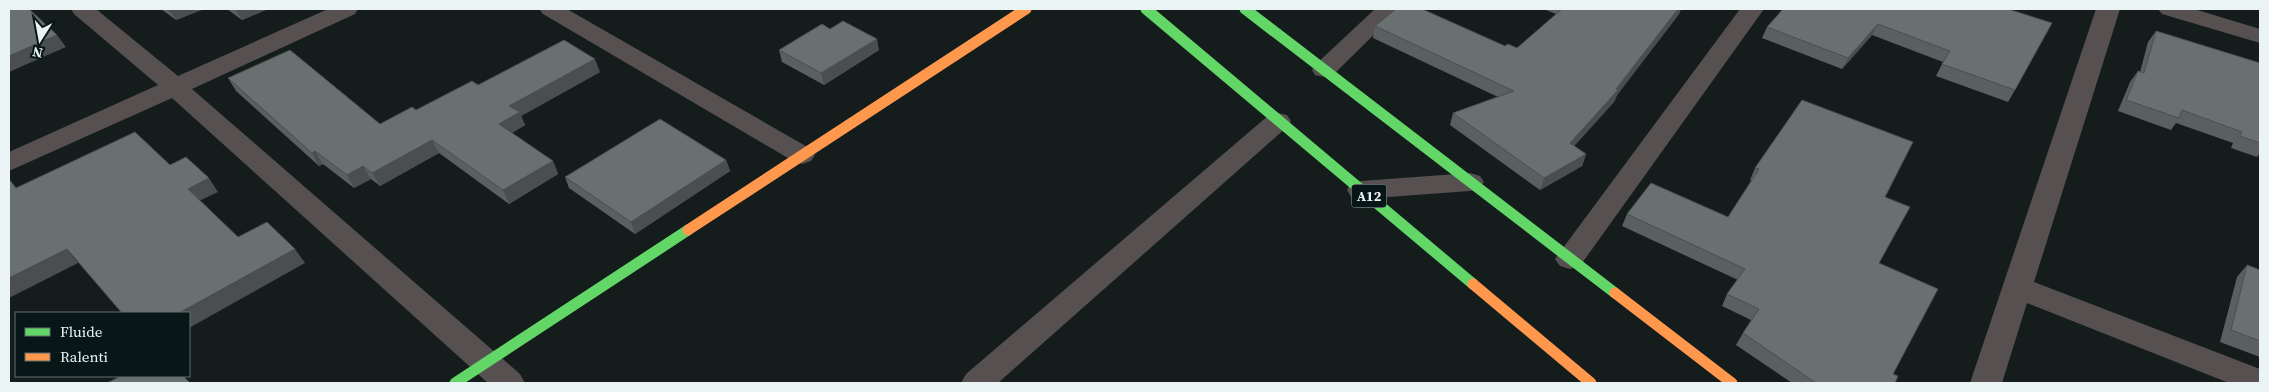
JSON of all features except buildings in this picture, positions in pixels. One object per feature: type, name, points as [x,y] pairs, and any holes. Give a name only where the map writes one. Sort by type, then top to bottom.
[{"type":"street","points":[[82,9],[174,86],[509,383]]},
{"type":"street","points":[[9,162],[347,9]]},
{"type":"street","points":[[551,9],[802,155]]},
{"type":"street","points":[[455,383],[1026,9]]},
{"type":"street","name":"A12","points":[[1146,9],[1193,46],[1278,121],[1590,383]]},
{"type":"street","points":[[1245,9],[1732,383]]},
{"type":"street","points":[[1324,70],[1388,9]]},
{"type":"street","points":[[1570,259],[1752,9]]},
{"type":"street","points":[[1986,383],[2108,9]]},
{"type":"street","points":[[2170,9],[2260,36]]},
{"type":"street","points":[[977,383],[1278,121]]},
{"type":"street","points":[[1361,190],[1470,182]]},
{"type":"street","points":[[2017,287],[2260,382]]},
{"type":"traffic: fast","points":[[1146,9],[1473,284]]},
{"type":"traffic: fast","points":[[1245,9],[1615,293]]},
{"type":"traffic: fast","points":[[455,383],[688,230]]},
{"type":"traffic: slow","points":[[688,230],[1026,9]]},
{"type":"traffic: slow","points":[[1473,284],[1591,383]]},
{"type":"traffic: slow","points":[[1615,293],[1732,383]]}]
